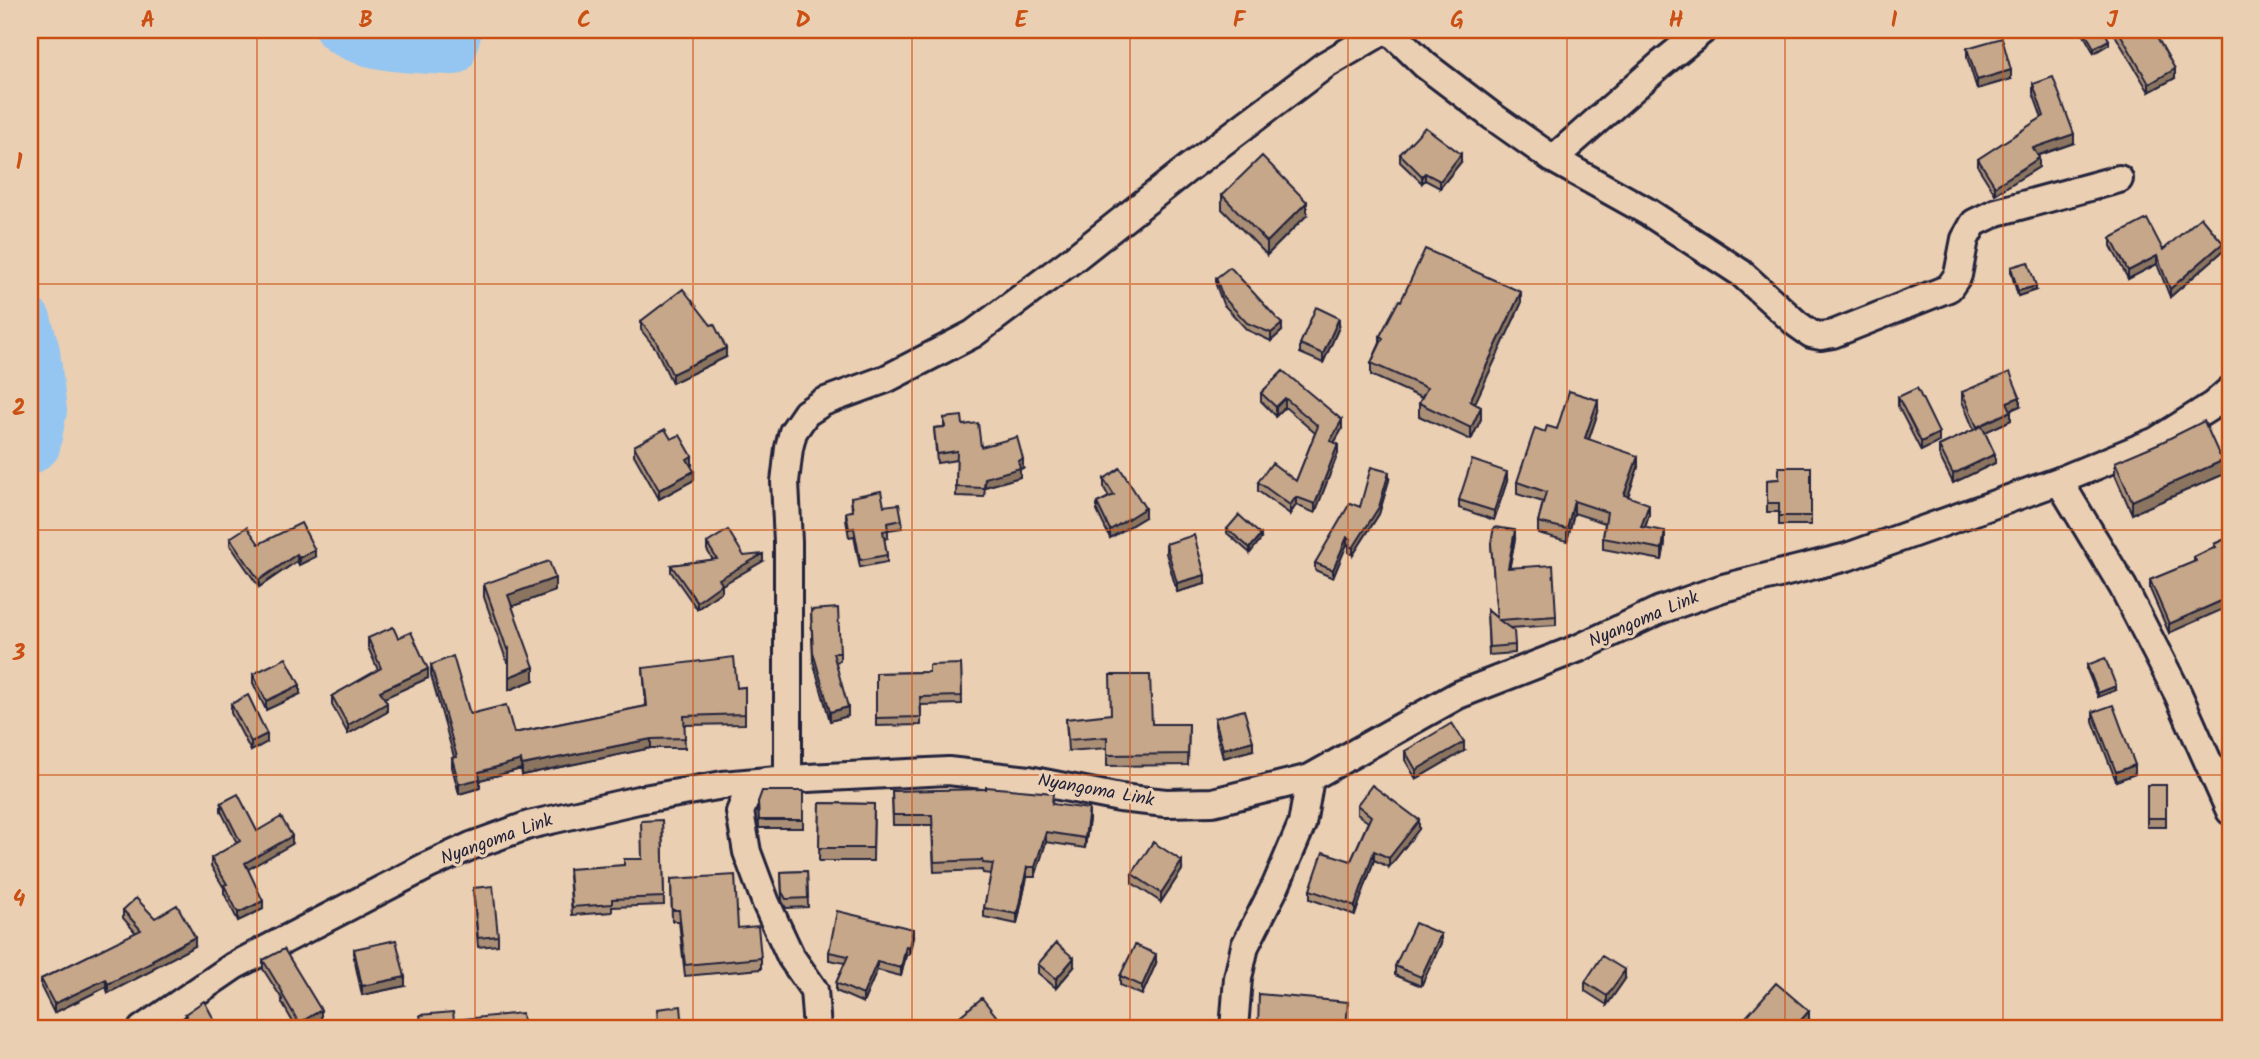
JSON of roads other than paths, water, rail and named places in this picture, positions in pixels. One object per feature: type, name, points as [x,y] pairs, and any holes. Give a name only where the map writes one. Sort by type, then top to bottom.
[{"type":"street","points":[[788,779],[788,542],[785,482],[793,432],[806,413],[823,402],[886,379],[973,334],[1325,65],[1387,30],[1424,65],[1553,159],[1648,212],[1741,273],[1811,334],[1833,334],[1949,288],[1958,275],[1965,239],[1974,223],[1997,212],[2119,179]]},
{"type":"street","points":[[1553,159],[1703,30]]},
{"type":"street","name":"Nyangoma Link","points":[[142,1029],[234,966],[416,871],[471,846],[529,825],[638,800],[723,785],[948,771],[1029,780],[1120,798],[1166,803],[1213,803],[1310,778],[1458,695],[1578,648],[1660,610],[1723,588],[1847,557],[2059,481],[2156,441],[2213,405],[2230,390]]},
{"type":"street","points":[[2059,481],[2123,587],[2178,694],[2230,811]]},
{"type":"street","points":[[1234,1029],[1238,978],[1245,946],[1276,885],[1302,824],[1310,778]]},
{"type":"street","points":[[752,783],[740,812],[747,852],[766,903],[791,957],[814,990],[817,1029]]},
{"type":"waterway","points":[[336,30],[360,43],[376,47],[454,54],[461,30]]},
{"type":"waterway","points":[[30,319],[39,351],[46,411],[39,447],[30,454]]}]
